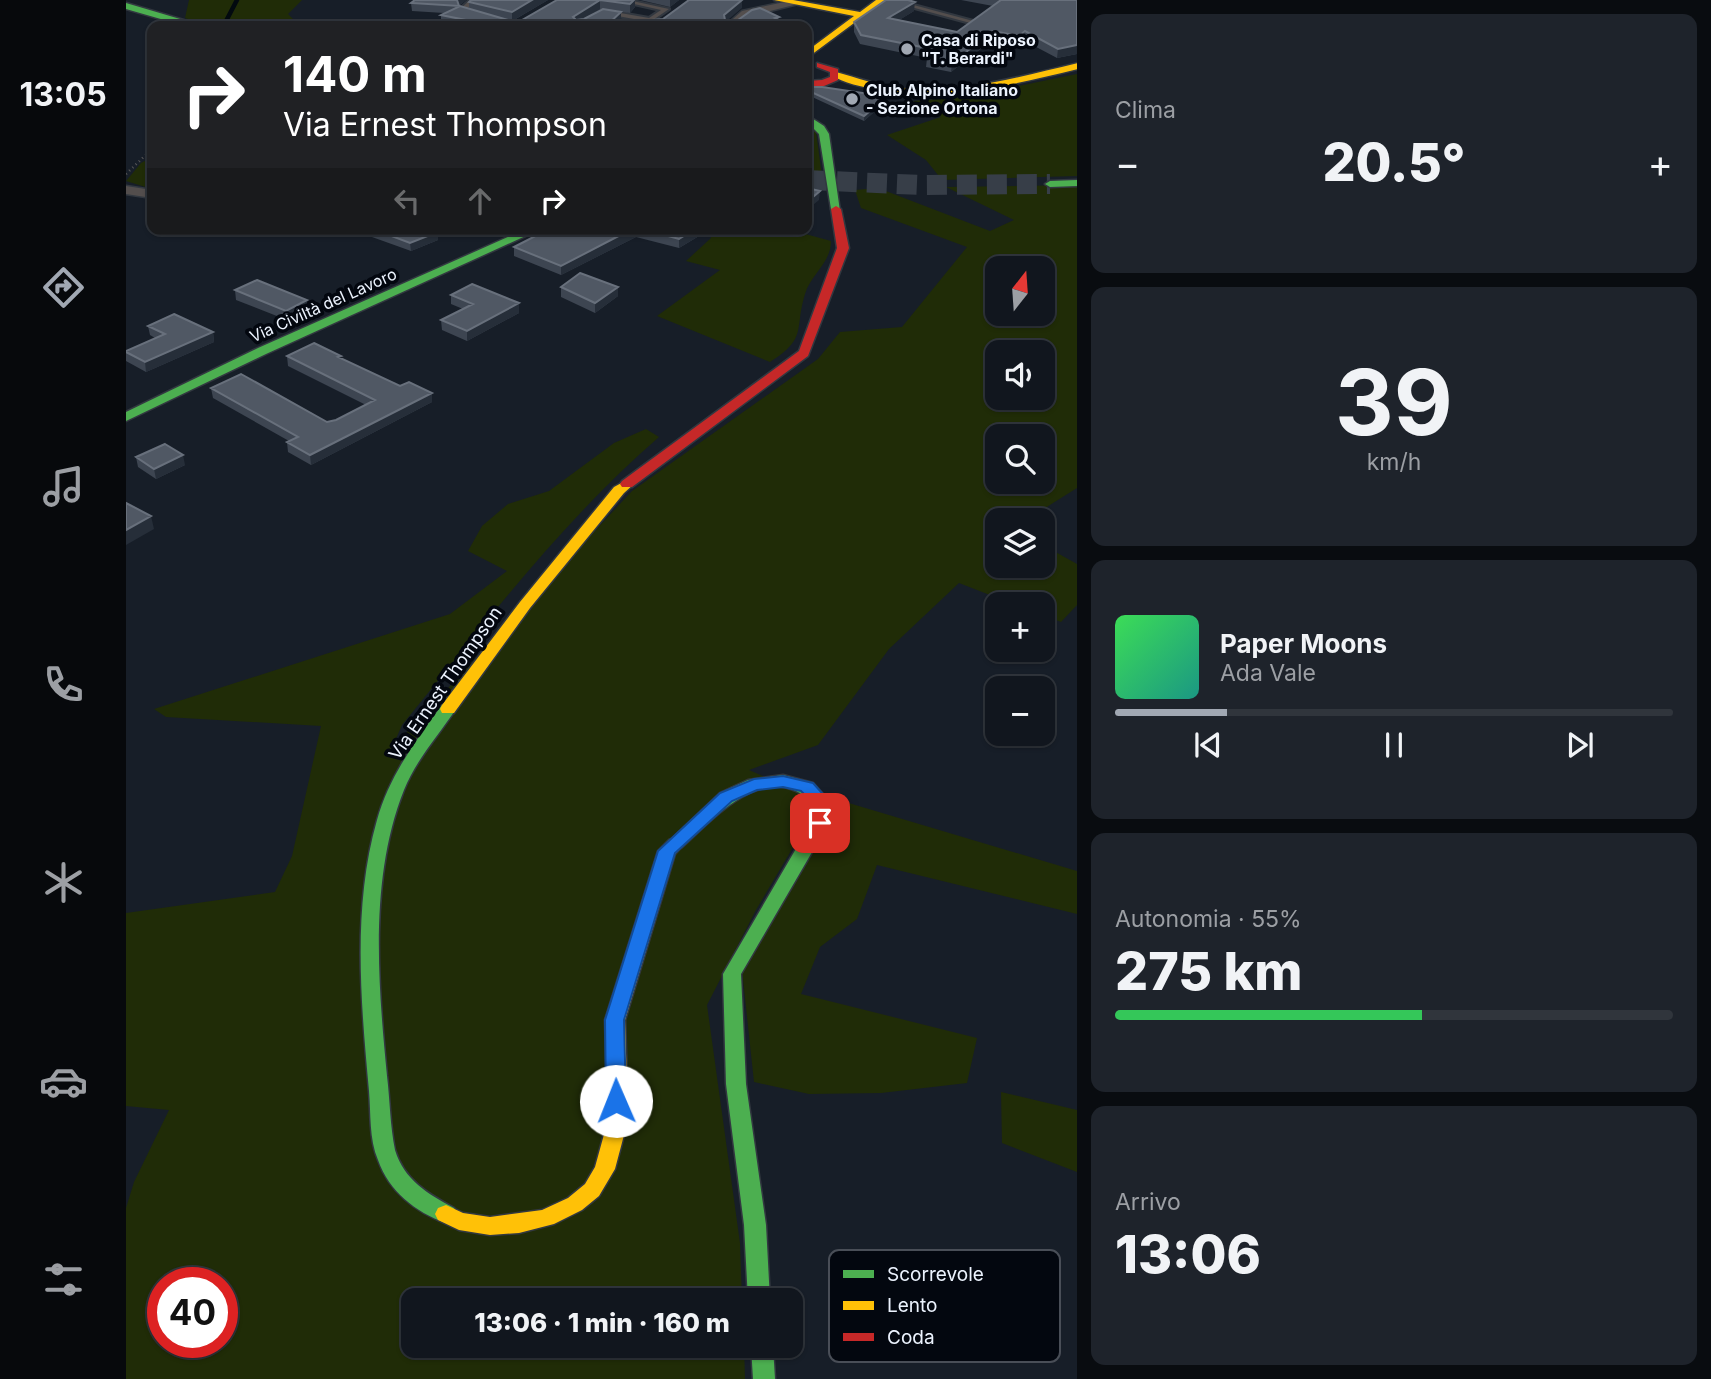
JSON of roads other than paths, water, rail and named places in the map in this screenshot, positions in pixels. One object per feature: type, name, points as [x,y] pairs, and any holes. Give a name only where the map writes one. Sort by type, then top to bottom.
[{"type":"street","points":[[778,0],[859,14]]},
{"type":"street","points":[[812,57],[859,14],[881,0]]},
{"type":"street","points":[[737,21],[746,13],[796,3]]},
{"type":"street","points":[[126,6],[177,21]]},
{"type":"street","points":[[661,21],[681,7]]},
{"type":"street","points":[[812,58],[831,68],[830,79]]},
{"type":"street","points":[[812,83],[830,79],[915,95],[953,93],[1077,66]]},
{"type":"street","name":"Via Ernest Thompson","points":[[759,1288],[755,1224],[736,1084],[732,974],[820,823],[823,803],[807,787],[783,781],[754,784],[726,797],[667,851],[615,1020],[618,1120],[613,1148],[605,1170],[592,1190],[575,1204],[547,1217],[500,1226],[459,1221],[411,1195],[390,1167],[383,1133],[373,1034],[372,918],[382,837],[396,789],[426,738],[525,605],[619,490],[804,353],[843,248],[824,134],[812,122]]},
{"type":"street","points":[[1050,184],[1077,183]]},
{"type":"street","points":[[126,190],[147,193]]},
{"type":"street","name":"Via Civiltà del Lavoro","points":[[126,417],[262,351],[523,235]]},
{"type":"street","points":[[763,1358],[764,1379]]},
{"type":"lane","points":[[473,0],[462,10],[479,17]]},
{"type":"lane","points":[[601,13],[650,20],[666,9],[619,0]]},
{"type":"lane","points":[[888,0],[974,22]]},
{"type":"waterway","points":[[226,21],[237,0]]},
{"type":"tunnel","points":[[812,180],[921,185],[1050,184]]},
{"type":"place","name":"Casa di Riposo \"T. Berardi\"","points":[[907,49]]},
{"type":"place","name":"Club Alpino Italiano - Sezione Ortona","points":[[852,99]]}]
